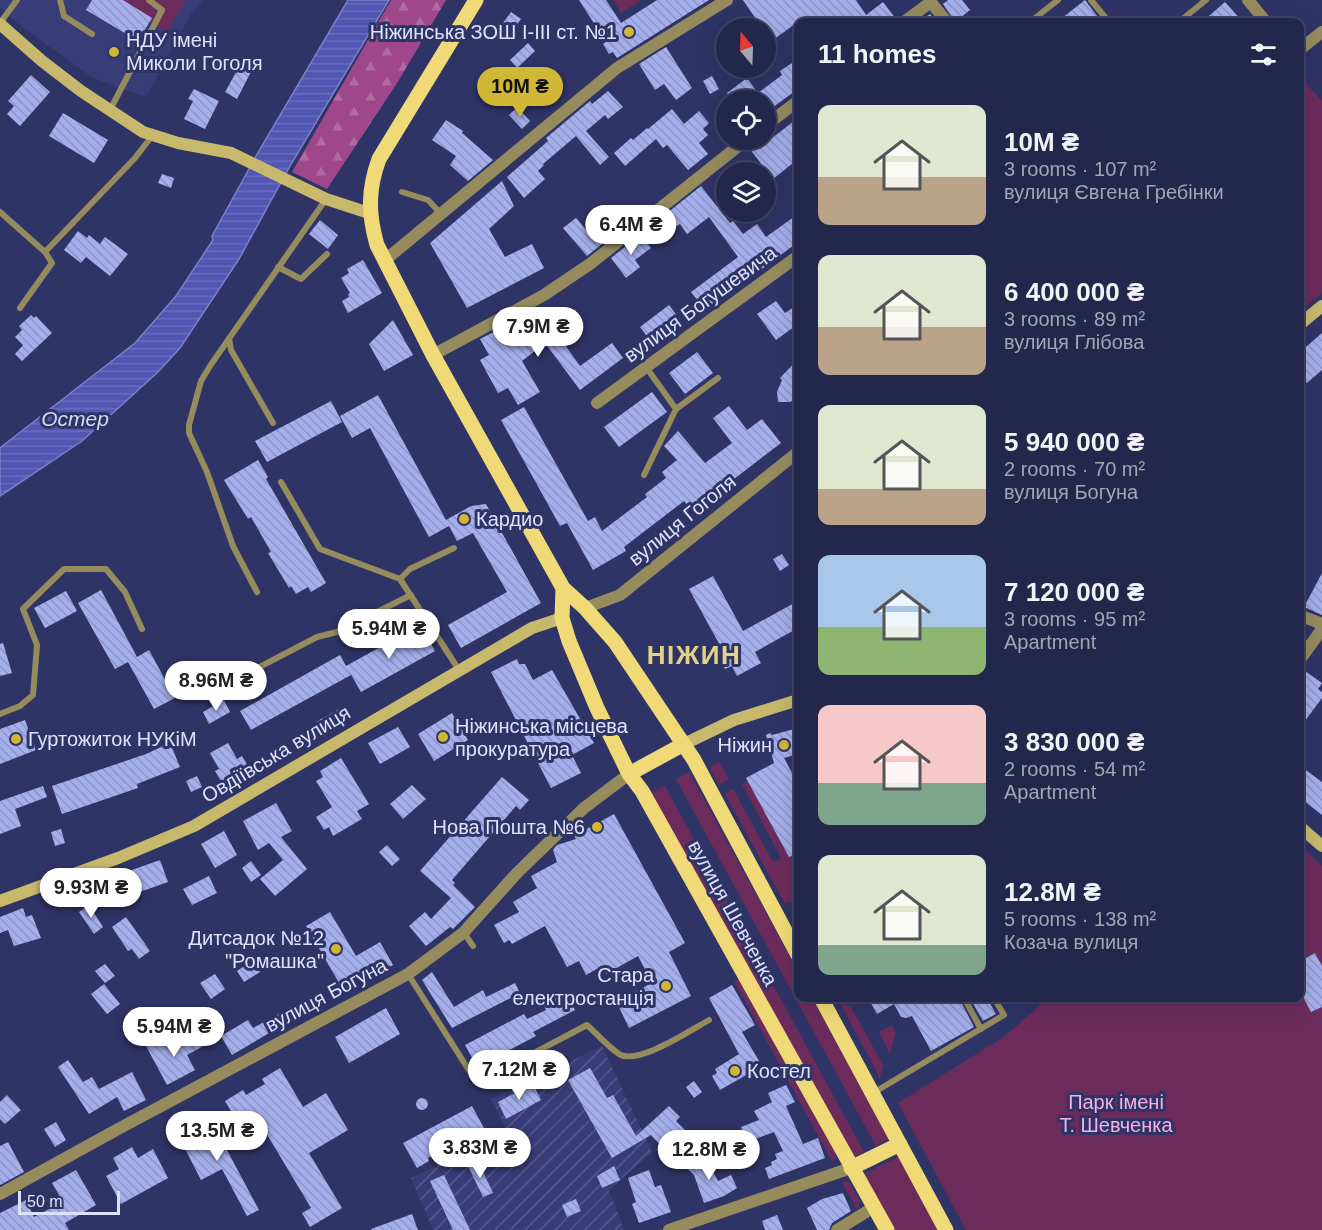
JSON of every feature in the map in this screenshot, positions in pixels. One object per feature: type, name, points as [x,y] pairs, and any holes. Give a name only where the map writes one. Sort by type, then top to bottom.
[{"type":"main road","points":[[476,0],[379,159],[370,189],[369,213],[377,245],[384,261],[433,355],[563,588]]},
{"type":"main road","points":[[0,23],[42,61],[143,132],[178,143],[231,153],[326,199],[369,213]]},
{"type":"main road","points":[[1304,321],[1322,306]]},
{"type":"main road","name":"вулиця Шевченка","points":[[563,588],[585,608],[615,642],[694,760],[794,948]]},
{"type":"main road","name":"вулиця Шевченка","points":[[563,588],[562,618],[569,641],[597,708],[629,774],[642,791],[887,1230]]},
{"type":"main road","points":[[562,618],[585,608]]},
{"type":"main road","name":"Овдіївська вулиця","points":[[0,901],[118,858],[194,826],[532,628],[562,618]]},
{"type":"main road","points":[[629,774],[734,720],[794,701]]},
{"type":"main road","points":[[1304,830],[1322,846]]},
{"type":"main road","points":[[823,1002],[946,1230]]},
{"type":"main road","points":[[851,1168],[900,1144]]},
{"type":"street","points":[[384,261],[617,68],[727,0]]},
{"type":"street","points":[[1248,0],[1263,18]]},
{"type":"street","points":[[909,18],[930,1],[944,18]]},
{"type":"street","points":[[1304,46],[1322,32]]},
{"type":"street","points":[[776,118],[794,104]]},
{"type":"street","points":[[433,355],[544,295],[581,270],[733,150]]},
{"type":"street","name":"вулиця Богушевича","points":[[597,403],[794,259]]},
{"type":"street","name":"вулиця Гоголя","points":[[585,608],[620,595],[794,455]]},
{"type":"street","points":[[1304,617],[1322,624]]},
{"type":"street","points":[[1304,654],[1322,629]]},
{"type":"street","name":"вулиця Богуна","points":[[0,1194],[408,974],[463,933],[517,873],[575,816],[629,774]]},
{"type":"street","points":[[669,1230],[851,1168]]},
{"type":"street","points":[[837,1230],[874,1207]]},
{"type":"lane","points":[[0,23],[17,0]]},
{"type":"lane","points":[[60,0],[64,16],[92,34]]},
{"type":"lane","points":[[110,110],[162,10],[149,0]]},
{"type":"lane","points":[[1035,18],[1058,0]]},
{"type":"lane","points":[[1091,0],[1106,18]]},
{"type":"lane","points":[[1184,18],[1206,0]]},
{"type":"lane","points":[[45,252],[135,158],[152,135]]},
{"type":"lane","points":[[402,192],[428,200],[441,214]]},
{"type":"lane","points":[[257,592],[233,546],[207,472],[189,433],[189,425],[201,381],[326,199]]},
{"type":"lane","points":[[0,212],[45,252],[51,262],[20,308]]},
{"type":"lane","points":[[278,267],[301,279],[327,254]]},
{"type":"lane","points":[[229,338],[231,350],[273,423]]},
{"type":"lane","points":[[646,367],[676,409]]},
{"type":"lane","points":[[644,475],[676,409],[718,378]]},
{"type":"lane","points":[[281,482],[320,549],[400,579],[459,670]]},
{"type":"lane","points":[[400,579],[410,569],[454,548]]},
{"type":"lane","points":[[0,714],[20,706],[33,695],[37,645],[23,609],[64,569],[106,569],[125,592],[142,629]]},
{"type":"lane","points":[[217,689],[317,637],[337,632],[411,595]]},
{"type":"lane","points":[[463,933],[473,946]]},
{"type":"lane","points":[[408,974],[477,1083],[587,1025],[619,1054],[635,1057],[709,1020]]},
{"type":"lane","points":[[966,1002],[981,1029]]},
{"type":"lane","points":[[872,1094],[1004,1016],[996,1002]]},
{"type":"shaded area","name":"НДУ імені Миколи Гоголя","points":[[0,0],[203,0],[191,14],[146,97],[93,78],[21,26],[0,8]]},
{"type":"shaded area","points":[[602,1046],[652,1152],[609,1190],[624,1230],[433,1230],[411,1178],[500,1136],[505,1126],[491,1099]]},
{"type":"green space","points":[[114,0],[186,0],[167,32]]},
{"type":"green space","points":[[391,0],[446,0],[399,80],[327,189],[292,172]]},
{"type":"green space","points":[[613,0],[640,0],[640,1],[621,13]]},
{"type":"green space","points":[[1304,81],[1322,101],[1322,293],[1304,308]]},
{"type":"green space","points":[[719,762],[729,779],[719,785],[709,767]]},
{"type":"green space","points":[[689,772],[794,964],[794,996],[676,779]]},
{"type":"green space","points":[[748,781],[789,857],[794,855],[794,908],[790,901],[785,904],[725,794],[733,789],[773,862],[781,858],[742,784]]},
{"type":"green space","points":[[665,786],[864,1152],[851,1159],[651,793]]},
{"type":"green space","name":"Парк імені Т. Шевченка","points":[[1304,849],[1322,866],[1322,1230],[966,1230],[898,1103],[1005,1036],[1043,1002],[1304,1002]]},
{"type":"green space","points":[[739,980],[835,1152],[836,1158],[832,1161],[734,981]]},
{"type":"green space","points":[[798,1002],[814,1002],[889,1138],[876,1146]]},
{"type":"green space","points":[[840,1003],[851,1007],[883,1065],[880,1078]]},
{"type":"green space","points":[[892,1025],[896,1032],[890,1054],[879,1032]]},
{"type":"green space","points":[[898,1157],[938,1230],[892,1230],[862,1175]]},
{"type":"green space","points":[[842,1182],[850,1183],[860,1202],[857,1210]]},
{"type":"water","name":"Остер","points":[[348,0],[389,0],[290,166],[239,259],[180,348],[158,372],[82,441],[0,496],[0,448],[135,343],[176,296],[213,240],[212,236],[260,149]]},
{"type":"building","points":[[92,0],[123,0],[152,18],[138,41],[86,10]]},
{"type":"building","name":"Ніжинська ЗОШ І-ІІІ ст. №1","points":[[579,0],[606,0],[621,23],[657,0],[709,0],[617,58],[613,52],[609,54],[603,44],[606,42]]},
{"type":"building","points":[[743,0],[856,0],[866,15],[883,2],[895,18],[794,18],[794,25],[776,38],[776,18],[755,18]]},
{"type":"building","points":[[948,0],[962,0],[970,10],[960,18],[952,18],[943,4]]},
{"type":"building","points":[[1085,0],[1097,16],[1095,18],[1062,18]]},
{"type":"building","points":[[1225,2],[1239,18],[1207,18]]},
{"type":"building","points":[[511,12],[521,19],[513,30],[503,23]]},
{"type":"building","points":[[528,43],[535,51],[517,68],[510,60]]},
{"type":"building","points":[[666,47],[692,88],[676,100],[664,84],[655,90],[639,64]]},
{"type":"building","points":[[243,60],[254,66],[237,99],[225,92]]},
{"type":"building","points":[[794,62],[794,92],[776,105],[776,90],[762,90],[782,75],[780,71]]},
{"type":"building","points":[[31,75],[50,92],[20,126],[7,114],[14,106],[8,101]]},
{"type":"building","points":[[712,76],[719,89],[710,94],[703,81]]},
{"type":"building","points":[[747,78],[756,90],[731,90]]},
{"type":"building","points":[[194,89],[219,101],[205,129],[184,119],[193,101],[188,99]]},
{"type":"building","points":[[608,91],[623,107],[608,119],[605,115],[586,131],[609,157],[600,165],[576,136],[543,164],[538,171],[545,179],[524,198],[507,177],[548,141],[546,138],[590,101],[592,104]]},
{"type":"building","points":[[517,107],[530,121],[522,129],[509,115]]},
{"type":"building","points":[[672,109],[684,124],[699,111],[709,123],[703,129],[708,135],[699,143],[708,154],[688,170],[667,145],[663,148],[656,139],[625,166],[614,153]]},
{"type":"building","points":[[63,113],[108,140],[94,163],[49,136]]},
{"type":"building","points":[[446,120],[463,131],[462,133],[493,160],[468,181],[450,165],[456,156],[432,140]]},
{"type":"building","points":[[794,121],[794,162],[776,177],[776,162],[760,162],[751,150],[776,150],[776,135]]},
{"type":"building","points":[[162,174],[174,178],[171,188],[158,183]]},
{"type":"building","points":[[502,181],[514,206],[489,229],[505,257],[532,244],[544,268],[467,308],[430,243]]},
{"type":"building","points":[[701,186],[716,205],[716,222],[734,222],[743,234],[757,224],[766,237],[794,217],[794,245],[758,272],[751,263],[730,279],[736,286],[705,310],[691,292],[738,257],[709,217],[687,234],[680,224],[677,226],[667,213]]},
{"type":"building","points":[[617,209],[628,223],[587,256],[563,228],[576,218],[588,232]]},
{"type":"building","points":[[320,220],[338,235],[328,249],[309,234]]},
{"type":"building","points":[[78,231],[87,238],[89,235],[100,244],[105,237],[128,254],[110,276],[86,257],[81,263],[64,250]]},
{"type":"building","points":[[640,235],[651,248],[635,260],[640,267],[626,278],[611,258]]},
{"type":"building","points":[[363,260],[382,293],[348,313],[342,301],[349,297],[350,293],[341,278],[349,273],[347,269]]},
{"type":"building","points":[[776,301],[785,313],[794,307],[794,327],[776,340],[757,314]]},
{"type":"building","points":[[669,305],[684,325],[655,347],[640,327]]},
{"type":"building","points":[[547,309],[563,329],[557,334],[580,366],[612,343],[623,358],[580,390],[545,343],[522,361],[540,392],[518,405],[508,388],[498,393],[480,360],[489,355],[480,339],[503,327],[509,339]]},
{"type":"building","points":[[31,315],[34,318],[36,316],[52,333],[22,361],[15,354],[23,345],[15,337],[22,330],[19,326]]},
{"type":"building","points":[[393,320],[413,355],[384,371],[369,344]]},
{"type":"building","points":[[1322,333],[1322,370],[1307,383],[1304,379],[1304,349]]},
{"type":"building","points":[[697,352],[713,373],[685,394],[669,373]]},
{"type":"building","points":[[794,363],[794,400],[790,402],[778,402],[777,392],[782,380],[780,378]]},
{"type":"building","points":[[652,392],[667,412],[619,447],[604,427]]},
{"type":"building","points":[[378,395],[446,520],[471,506],[486,504],[541,603],[461,648],[448,625],[507,592],[473,533],[457,541],[449,526],[429,537],[370,428],[352,438],[340,416]]},
{"type":"building","points":[[331,401],[342,422],[267,462],[255,441]]},
{"type":"building","points":[[729,406],[747,430],[762,419],[781,443],[725,486],[721,482],[689,507],[684,501],[624,547],[626,551],[593,570],[567,523],[560,526],[501,420],[524,407],[588,521],[595,517],[602,531],[647,497],[645,494],[666,478],[662,472],[677,460],[664,446],[678,431],[705,463],[732,443],[713,418]]},
{"type":"building","points":[[258,460],[268,477],[266,479],[326,583],[311,592],[308,587],[296,594],[291,586],[289,588],[268,553],[271,552],[251,517],[248,519],[224,480]]},
{"type":"building","points":[[782,554],[789,565],[780,571],[773,559]]},
{"type":"building","points":[[1322,573],[1322,615],[1304,607]]},
{"type":"building","points":[[713,576],[743,631],[794,603],[794,630],[755,652],[761,663],[737,676],[732,666],[725,669],[716,653],[722,649],[689,589]]},
{"type":"building","points":[[101,590],[137,657],[149,650],[175,698],[154,709],[128,662],[115,669],[78,603]]},
{"type":"building","points":[[66,591],[77,611],[45,628],[34,608]]},
{"type":"building","points":[[409,631],[414,639],[425,633],[435,651],[361,692],[346,666]]},
{"type":"building","points":[[3,643],[12,673],[0,676],[0,644]]},
{"type":"building","points":[[340,655],[351,675],[251,730],[240,711]]},
{"type":"building","points":[[517,659],[519,664],[525,664],[533,680],[552,670],[594,743],[572,755],[581,773],[551,788],[491,672]]},
{"type":"building","points":[[1304,670],[1322,683],[1318,689],[1322,692],[1322,698],[1304,722]]},
{"type":"building","points":[[224,700],[230,712],[209,724],[203,712]]},
{"type":"building","points":[[339,709],[347,722],[324,735],[316,722]]},
{"type":"building","name":"Ніжинська місцева прокуратура","points":[[452,713],[468,740],[434,761],[418,734]]},
{"type":"building","name":"Гуртожиток НУКіМ","points":[[25,720],[36,750],[0,764],[0,729]]},
{"type":"building","points":[[398,727],[410,747],[380,764],[368,743]]},
{"type":"building","points":[[794,729],[794,755],[784,758],[794,777],[794,855],[789,857],[746,778],[774,763],[766,735],[770,733],[772,735]]},
{"type":"building","points":[[170,743],[180,767],[137,784],[138,788],[62,814],[52,786],[146,754]]},
{"type":"building","points":[[228,743],[237,759],[242,756],[255,778],[228,793],[215,771],[219,769],[210,753]]},
{"type":"building","points":[[341,758],[369,804],[357,811],[362,819],[333,836],[329,827],[324,830],[316,817],[332,807],[316,781],[323,777],[320,771]]},
{"type":"building","points":[[1304,769],[1322,782],[1322,815],[1304,801]]},
{"type":"building","points":[[197,776],[202,787],[191,792],[186,781]]},
{"type":"building","points":[[502,777],[529,800],[520,810],[516,806],[452,880],[455,883],[453,885],[475,907],[453,929],[450,927],[426,946],[409,926],[425,912],[431,919],[451,898],[420,871]]},
{"type":"building","points":[[412,785],[426,799],[403,819],[390,804]]},
{"type":"building","points":[[43,786],[47,797],[15,809],[21,826],[0,834],[0,801]]},
{"type":"building","points":[[276,803],[292,831],[281,837],[307,869],[275,896],[260,879],[283,860],[269,843],[258,850],[243,821]]},
{"type":"building","points":[[614,814],[685,943],[669,952],[691,996],[629,1028],[616,1001],[652,983],[638,956],[606,974],[602,966],[586,975],[579,961],[567,967],[545,926],[512,944],[509,940],[504,943],[494,925],[519,912],[513,902],[537,888],[531,876],[557,862],[553,850],[557,845],[576,839],[574,836]]},
{"type":"building","points":[[61,829],[65,843],[55,846],[51,832]]},
{"type":"building","points":[[224,831],[237,855],[215,868],[201,844]]},
{"type":"building","points":[[387,845],[400,859],[392,866],[379,852]]},
{"type":"building","points":[[160,860],[168,882],[103,905],[95,883]]},
{"type":"building","points":[[251,861],[261,875],[251,882],[242,868]]},
{"type":"building","points":[[209,876],[217,893],[192,905],[183,889]]},
{"type":"building","points":[[89,905],[103,927],[94,934],[79,912]]},
{"type":"building","points":[[23,908],[26,917],[32,915],[41,938],[14,946],[8,930],[0,933],[0,917]]},
{"type":"building","name":"Дитсадок №12 \"Ромашка\"","points":[[330,912],[356,956],[380,942],[393,965],[368,979],[365,975],[342,988],[306,926]]},
{"type":"building","points":[[126,917],[150,951],[139,959],[132,949],[128,951],[112,927]]},
{"type":"building","points":[[1315,953],[1322,966],[1322,1007],[1311,1012],[1304,999],[1304,959]]},
{"type":"building","points":[[253,960],[260,972],[244,982],[237,971]]},
{"type":"building","points":[[105,964],[115,976],[105,983],[95,971]]},
{"type":"building","points":[[432,972],[454,1007],[483,990],[486,997],[515,983],[520,993],[452,1028],[422,980]]},
{"type":"building","points":[[215,974],[225,989],[211,999],[200,983]]},
{"type":"building","points":[[104,984],[120,1004],[107,1014],[91,994]]},
{"type":"building","points":[[732,985],[755,1025],[742,1032],[762,1066],[720,1090],[712,1076],[717,1073],[715,1069],[739,1054],[709,998]]},
{"type":"building","points":[[565,992],[575,1010],[533,1032],[536,1036],[477,1067],[465,1045],[524,1014],[527,1019],[546,1010],[543,1004]]},
{"type":"building","points":[[870,1002],[961,1002],[974,1027],[931,1051],[912,1016],[901,1017],[894,1004],[877,1014]]},
{"type":"building","points":[[972,1002],[989,1002],[996,1014],[983,1021]]},
{"type":"building","points":[[386,1008],[400,1034],[349,1063],[335,1037]]},
{"type":"building","points":[[284,1011],[292,1023],[276,1032],[274,1030],[232,1055],[221,1036],[248,1020],[253,1028]]},
{"type":"building","points":[[196,1034],[202,1047],[187,1055],[195,1070],[167,1085],[146,1046],[164,1037],[170,1047]]},
{"type":"building","points":[[68,1060],[83,1082],[92,1077],[99,1089],[132,1072],[146,1100],[124,1111],[117,1097],[89,1114],[58,1067]]},
{"type":"building","points":[[280,1068],[303,1107],[326,1093],[348,1130],[309,1153],[342,1208],[310,1227],[302,1213],[311,1208],[256,1116],[240,1126],[225,1101],[243,1090],[246,1095],[265,1084],[262,1079]]},
{"type":"building","points":[[590,1068],[607,1098],[613,1095],[636,1136],[669,1106],[680,1117],[676,1121],[685,1130],[664,1149],[651,1135],[612,1158],[568,1080]]},
{"type":"building","points":[[694,1081],[702,1092],[694,1098],[686,1087]]},
{"type":"building","points":[[533,1084],[541,1100],[506,1119],[498,1102]]},
{"type":"building","points":[[786,1085],[795,1102],[786,1106],[803,1144],[818,1138],[825,1158],[769,1179],[765,1168],[777,1159],[775,1154],[783,1151],[774,1132],[733,1147],[729,1135],[742,1131],[741,1127],[759,1120],[754,1111],[772,1102],[768,1093]]},
{"type":"building","points":[[7,1095],[21,1110],[5,1124],[0,1119],[0,1102]]},
{"type":"building","points":[[424,1098],[427,1099],[427,1109],[420,1110],[417,1109],[416,1102],[417,1099]]},
{"type":"building","points":[[472,1106],[484,1128],[428,1158],[429,1161],[417,1168],[403,1143]]},
{"type":"building","points":[[56,1122],[66,1140],[55,1147],[44,1129]]},
{"type":"building","points":[[212,1122],[259,1210],[247,1216],[222,1169],[201,1180],[180,1139]]},
{"type":"building","points":[[8,1142],[24,1172],[0,1185],[0,1146]]},
{"type":"building","points":[[132,1147],[138,1158],[153,1149],[168,1178],[121,1204],[106,1176],[119,1169],[113,1158]]},
{"type":"building","points":[[692,1155],[706,1170],[711,1168],[718,1181],[731,1175],[737,1188],[724,1196],[704,1203],[694,1175],[683,1164]]},
{"type":"building","points":[[478,1161],[493,1193],[483,1197],[468,1166]]},
{"type":"building","points":[[614,1166],[620,1180],[602,1188],[597,1176]]},
{"type":"building","points":[[76,1170],[96,1205],[65,1223],[69,1230],[0,1230],[0,1213],[26,1200],[34,1217],[63,1202],[52,1183]]},
{"type":"building","points":[[649,1170],[655,1187],[661,1185],[671,1212],[639,1223],[632,1204],[636,1202],[628,1178]]},
{"type":"building","points":[[444,1175],[470,1230],[453,1230],[430,1181]]},
{"type":"building","points":[[843,1193],[851,1211],[832,1223],[829,1230],[817,1230],[807,1208],[822,1199]]},
{"type":"building","points":[[576,1199],[581,1211],[567,1217],[562,1205]]},
{"type":"building","points":[[412,1214],[418,1230],[371,1229]]},
{"type":"building","points":[[777,1215],[783,1230],[765,1230],[762,1221]]},
{"type":"place","name":"Ніжинська ЗОШ І-ІІІ ст. №1","points":[[629,32]]},
{"type":"place","name":"НДУ імені Миколи Гоголя","points":[[114,52]]},
{"type":"place","name":"Кардио","points":[[464,519]]},
{"type":"place","name":"Ніжинська місцева прокуратура","points":[[443,737]]},
{"type":"place","name":"Гуртожиток НУКіМ","points":[[16,739]]},
{"type":"place","name":"Ніжин","points":[[784,745]]},
{"type":"place","name":"Нова Пошта №6","points":[[597,827]]},
{"type":"place","name":"Дитсадок №12 \"Ромашка\"","points":[[336,949]]},
{"type":"place","name":"Cтара електростанція","points":[[666,986]]},
{"type":"place","name":"Костел","points":[[735,1071]]},
{"type":"district","name":"НІЖИН","points":[[694,655]]}]
